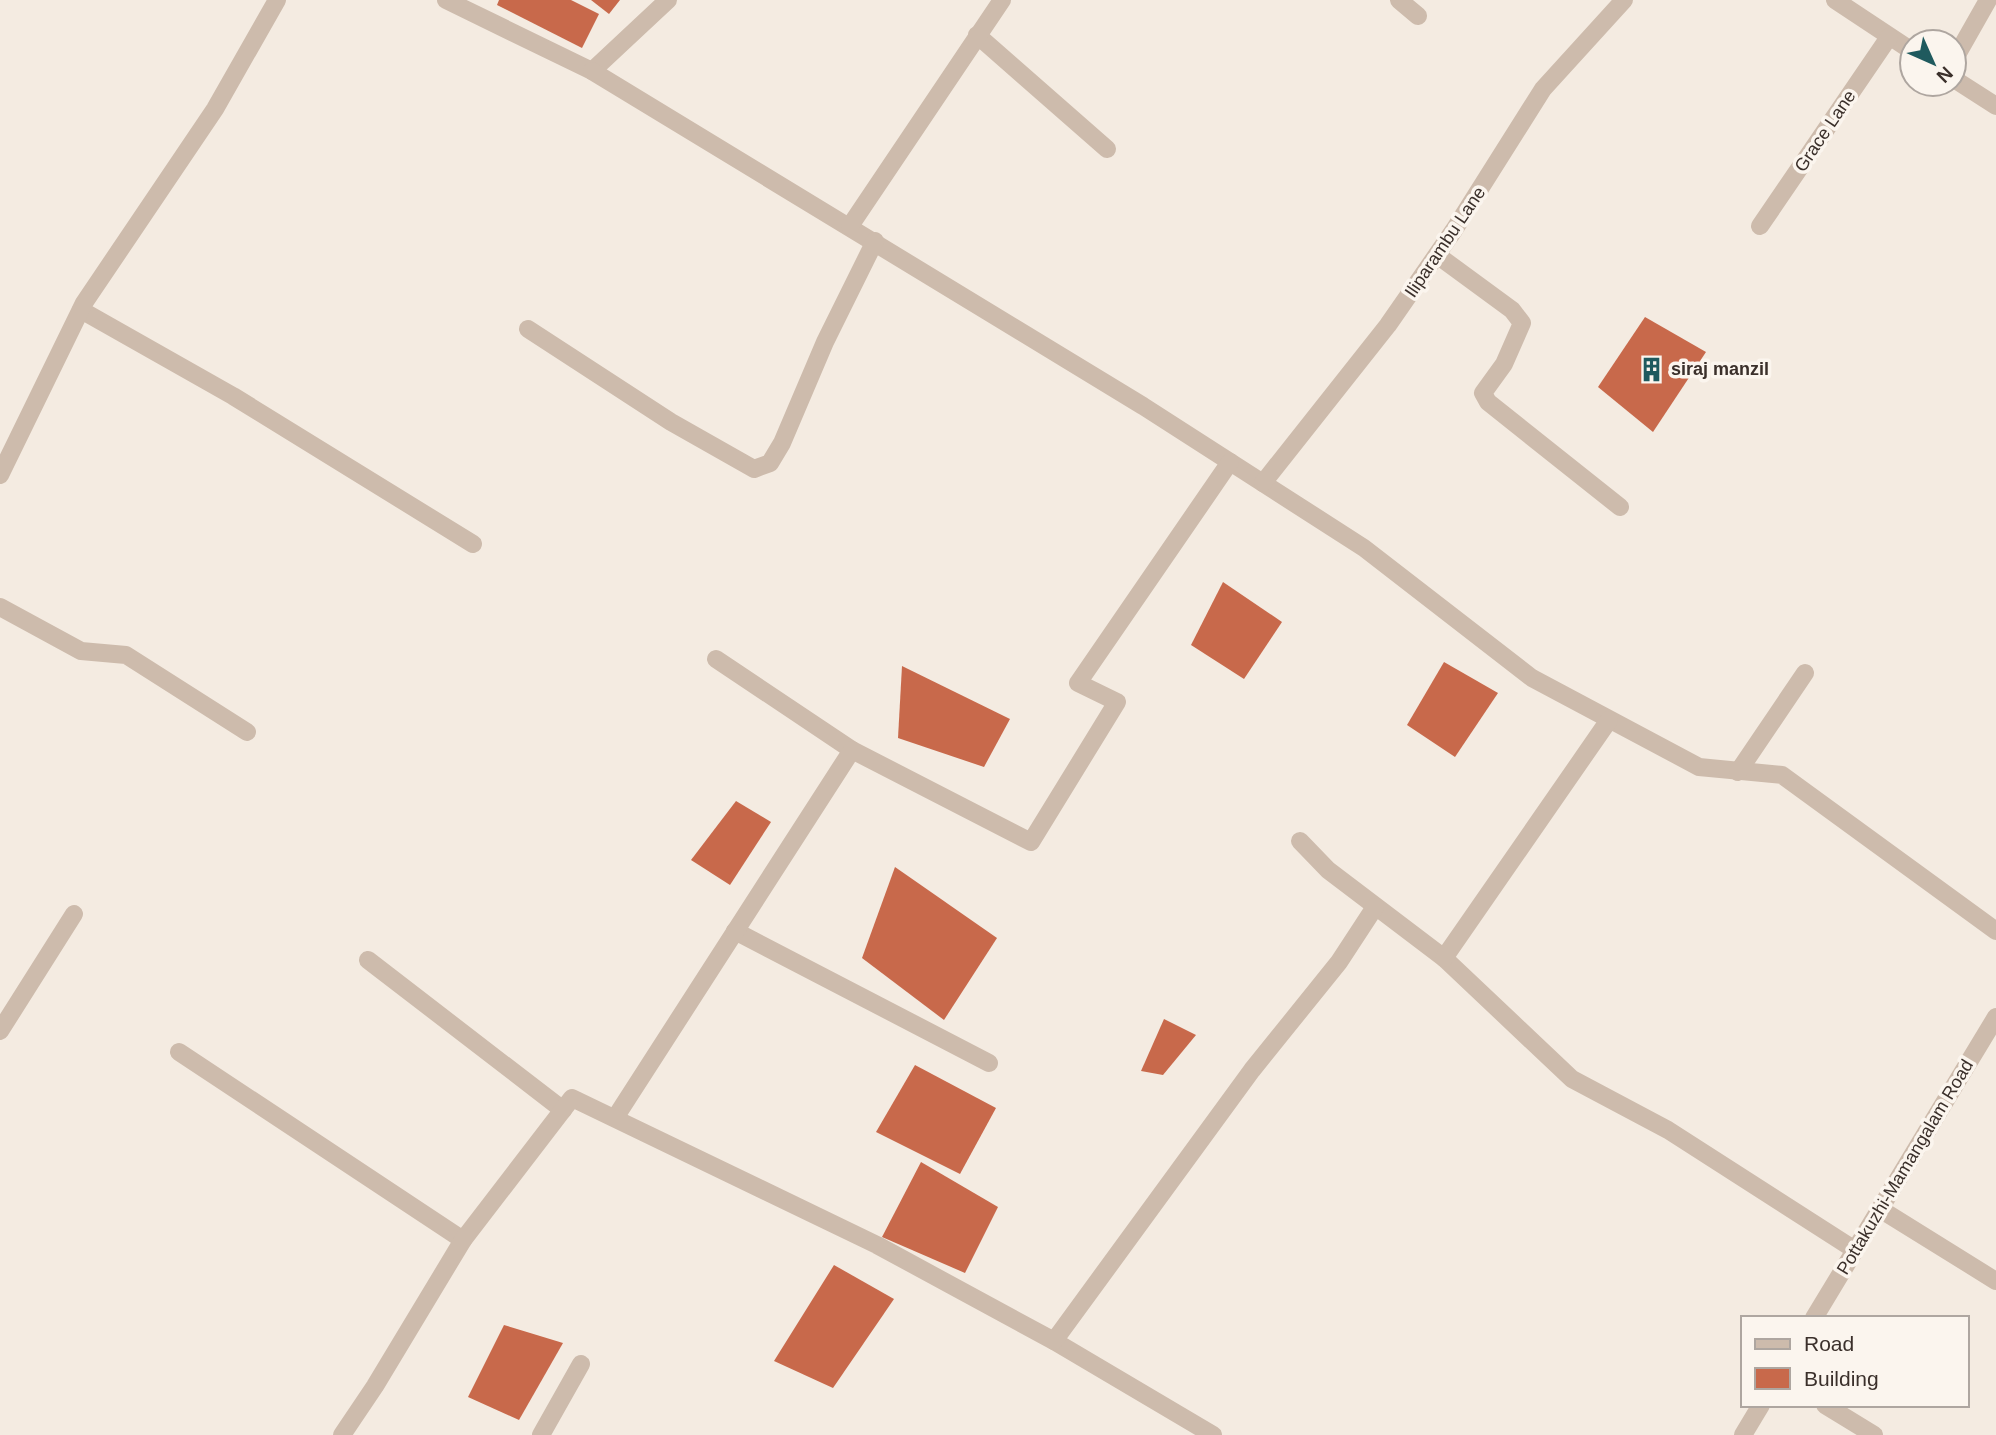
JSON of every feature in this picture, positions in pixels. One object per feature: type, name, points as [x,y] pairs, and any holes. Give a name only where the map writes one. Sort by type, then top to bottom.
[{"type":"street","points":[[0,475],[81,310],[215,109],[277,0]]},
{"type":"street","points":[[446,0],[592,71],[875,241],[1230,462],[1364,548],[1532,678],[1699,768],[1782,775],[1996,931]]},
{"type":"street","points":[[592,71],[668,0]]},
{"type":"street","points":[[850,226],[1002,0]]},
{"type":"street","points":[[1399,0],[1418,16]]},
{"type":"street","name":"Iliparambu Lane","points":[[1263,483],[1388,325],[1437,255],[1543,89],[1624,0]]},
{"type":"street","points":[[1835,0],[1898,42]]},
{"type":"street","points":[[1968,35],[1988,0]]},
{"type":"street","points":[[977,36],[1107,149]]},
{"type":"street","name":"Grace Lane","points":[[1760,226],[1889,37]]},
{"type":"street","points":[[1968,88],[1996,106]]},
{"type":"street","points":[[528,329],[671,422],[754,469],[770,463],[782,443],[825,342],[875,241]]},
{"type":"street","points":[[1437,255],[1513,310],[1522,323],[1504,364],[1483,393],[1488,402],[1620,507]]},
{"type":"street","points":[[81,310],[233,396],[473,544]]},
{"type":"street","points":[[716,659],[852,750],[1031,842],[1116,702],[1078,683],[1230,462]]},
{"type":"street","points":[[0,607],[81,651],[126,655],[247,732]]},
{"type":"street","points":[[1738,772],[1805,673]]},
{"type":"street","points":[[1444,958],[1609,720]]},
{"type":"street","points":[[615,1118],[852,750]]},
{"type":"street","points":[[1300,841],[1328,870],[1444,958],[1572,1079],[1668,1130],[1855,1250]]},
{"type":"street","points":[[1054,1340],[1252,1070],[1339,962],[1375,907]]},
{"type":"street","points":[[0,1031],[74,914]]},
{"type":"street","points":[[735,931],[989,1063]]},
{"type":"street","points":[[368,960],[563,1110]]},
{"type":"street","name":"Pottakuzhi-Mamangalam Road","points":[[1815,1316],[1996,1017]]},
{"type":"street","points":[[179,1052],[463,1240]]},
{"type":"street","points":[[342,1435],[375,1386],[463,1240],[572,1098],[877,1245],[1054,1340],[1213,1435]]},
{"type":"street","points":[[1880,1209],[1996,1281]]},
{"type":"street","points":[[541,1435],[581,1364]]},
{"type":"street","points":[[1744,1435],[1760,1407]]},
{"type":"street","points":[[1828,1407],[1874,1435]]},
{"type":"building","points":[[499,0],[571,0],[599,14],[582,48],[497,5]]},
{"type":"building","points":[[591,0],[620,0],[609,14]]},
{"type":"building","name":"siraj manzil","points":[[1645,317],[1706,352],[1653,432],[1598,387]]},
{"type":"building","points":[[1223,582],[1282,622],[1244,679],[1191,645]]},
{"type":"building","points":[[1444,662],[1498,693],[1455,757],[1407,725]]},
{"type":"building","points":[[902,666],[1010,719],[984,767],[898,738]]},
{"type":"building","points":[[736,801],[771,822],[730,885],[691,860]]},
{"type":"building","points":[[895,867],[997,938],[944,1020],[862,958]]},
{"type":"building","points":[[1164,1019],[1196,1035],[1163,1075],[1141,1071]]},
{"type":"building","points":[[915,1065],[996,1108],[960,1174],[876,1132]]},
{"type":"building","points":[[921,1162],[998,1207],[965,1273],[882,1237]]},
{"type":"building","points":[[834,1265],[894,1299],[833,1388],[774,1361]]},
{"type":"building","points":[[504,1325],[563,1343],[519,1420],[468,1397]]},
{"type":"place","name":"siraj manzil","points":[[1651,369]]}]
